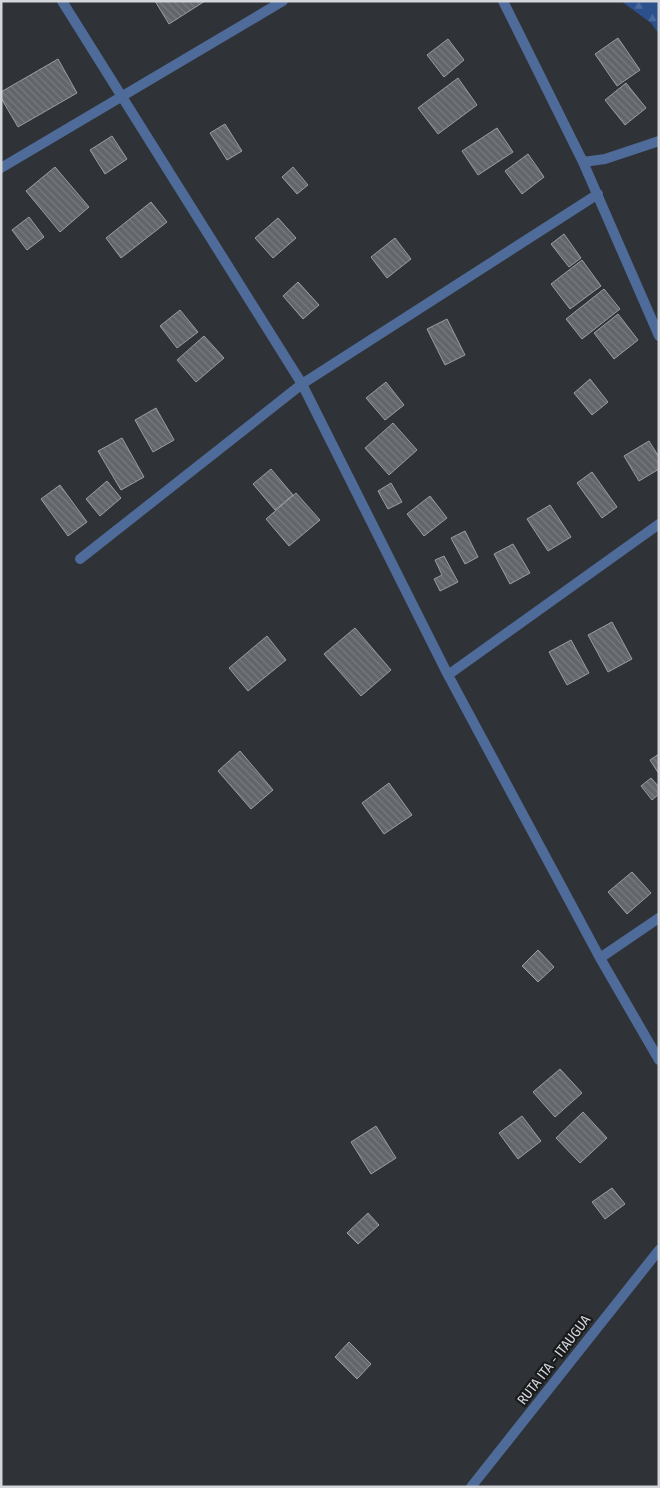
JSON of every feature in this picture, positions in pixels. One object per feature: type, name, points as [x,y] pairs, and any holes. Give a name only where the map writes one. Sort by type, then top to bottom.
[{"type":"street","points":[[1,168],[284,1]]},
{"type":"street","points":[[503,1],[598,194],[659,336]]},
{"type":"street","points":[[62,2],[302,384],[448,675],[600,958],[659,1060]]},
{"type":"street","points":[[583,162],[605,159],[659,141]]},
{"type":"street","points":[[80,559],[302,384],[598,194]]},
{"type":"street","points":[[448,675],[659,524]]},
{"type":"street","points":[[600,958],[659,918]]},
{"type":"street","name":"RUTA ITA - ITAUGUA","points":[[471,1487],[659,1250]]},
{"type":"green space","points":[[621,1],[659,1],[659,34],[651,23]]},
{"type":"building","points":[[155,1],[205,1],[169,24]]},
{"type":"building","points":[[618,38],[640,70],[617,86],[595,54]]},
{"type":"building","points":[[448,39],[464,60],[444,77],[427,55]]},
{"type":"building","points":[[58,59],[77,93],[18,127],[1,98],[1,92]]},
{"type":"building","points":[[458,78],[477,105],[438,134],[418,108]]},
{"type":"building","points":[[626,83],[646,108],[625,125],[605,100]]},
{"type":"building","points":[[225,124],[242,151],[227,160],[210,133]]},
{"type":"building","points":[[497,128],[513,152],[478,175],[462,151]]},
{"type":"building","points":[[112,136],[127,159],[105,174],[90,150]]},
{"type":"building","points":[[528,154],[544,177],[522,194],[505,171]]},
{"type":"building","points":[[55,167],[89,207],[60,232],[26,191]]},
{"type":"building","points":[[293,167],[308,185],[297,194],[282,177]]},
{"type":"building","points":[[151,202],[167,222],[121,258],[106,238]]},
{"type":"building","points":[[29,217],[44,237],[27,250],[12,230]]},
{"type":"building","points":[[278,218],[296,238],[273,258],[255,238]]},
{"type":"building","points":[[564,234],[581,258],[569,267],[551,244]]},
{"type":"building","points":[[395,238],[411,259],[387,278],[371,257]]},
{"type":"building","points":[[582,260],[601,286],[570,309],[551,284]]},
{"type":"building","points":[[298,282],[319,305],[303,319],[283,296]]},
{"type":"building","points":[[604,289],[620,309],[582,339],[566,319]]},
{"type":"building","points":[[180,310],[198,332],[177,348],[160,326]]},
{"type":"building","points":[[618,314],[638,340],[614,359],[594,333]]},
{"type":"building","points":[[447,319],[465,355],[445,365],[427,329]]},
{"type":"building","points":[[204,336],[224,358],[196,382],[177,360]]},
{"type":"building","points":[[590,379],[608,402],[592,415],[574,393]]},
{"type":"building","points":[[386,382],[404,405],[385,420],[366,398]]},
{"type":"building","points":[[156,408],[174,440],[153,452],[135,420]]},
{"type":"building","points":[[393,423],[417,450],[389,475],[365,448]]},
{"type":"building","points":[[122,438],[144,477],[121,490],[98,451]]},
{"type":"building","points":[[649,441],[659,457],[659,469],[639,481],[624,456]]},
{"type":"building","points":[[271,469],[293,495],[275,510],[253,484]]},
{"type":"building","points":[[592,472],[617,507],[602,518],[577,483]]},
{"type":"building","points":[[107,481],[121,498],[100,516],[86,499]]},
{"type":"building","points":[[391,483],[402,502],[388,509],[378,491]]},
{"type":"building","points":[[60,485],[87,522],[68,536],[41,499]]},
{"type":"building","points":[[296,493],[320,520],[289,546],[266,519]]},
{"type":"building","points":[[430,496],[447,518],[424,536],[407,514]]},
{"type":"building","points":[[550,505],[571,537],[548,551],[527,519]]},
{"type":"building","points":[[465,531],[478,557],[465,564],[451,538]]},
{"type":"building","points":[[513,544],[530,573],[510,584],[494,554]]},
{"type":"building","points":[[444,556],[458,582],[440,591],[434,579],[442,575],[435,560]]},
{"type":"building","points":[[612,622],[632,659],[608,672],[588,635]]},
{"type":"building","points":[[355,628],[391,670],[361,696],[324,654]]},
{"type":"building","points":[[267,636],[286,660],[248,691],[229,668]]},
{"type":"building","points":[[571,640],[589,673],[567,685],[549,652]]},
{"type":"building","points":[[240,751],[273,790],[251,809],[218,771]]},
{"type":"building","points":[[659,754],[659,774],[650,760]]},
{"type":"building","points":[[651,778],[659,787],[659,794],[652,800],[641,786]]},
{"type":"building","points":[[389,783],[412,815],[384,834],[362,803]]},
{"type":"building","points":[[632,872],[651,893],[627,914],[608,892]]},
{"type":"building","points":[[538,950],[554,967],[538,982],[522,966]]},
{"type":"building","points":[[560,1069],[582,1093],[555,1117],[533,1092]]},
{"type":"building","points":[[583,1112],[607,1138],[580,1163],[556,1138]]},
{"type":"building","points":[[522,1116],[541,1141],[518,1159],[499,1133]]},
{"type":"building","points":[[376,1126],[396,1158],[371,1174],[351,1142]]},
{"type":"building","points":[[612,1188],[625,1204],[605,1219],[592,1202]]},
{"type":"building","points":[[368,1213],[379,1225],[358,1244],[347,1233]]},
{"type":"building","points":[[349,1342],[371,1364],[357,1379],[335,1357]]}]
